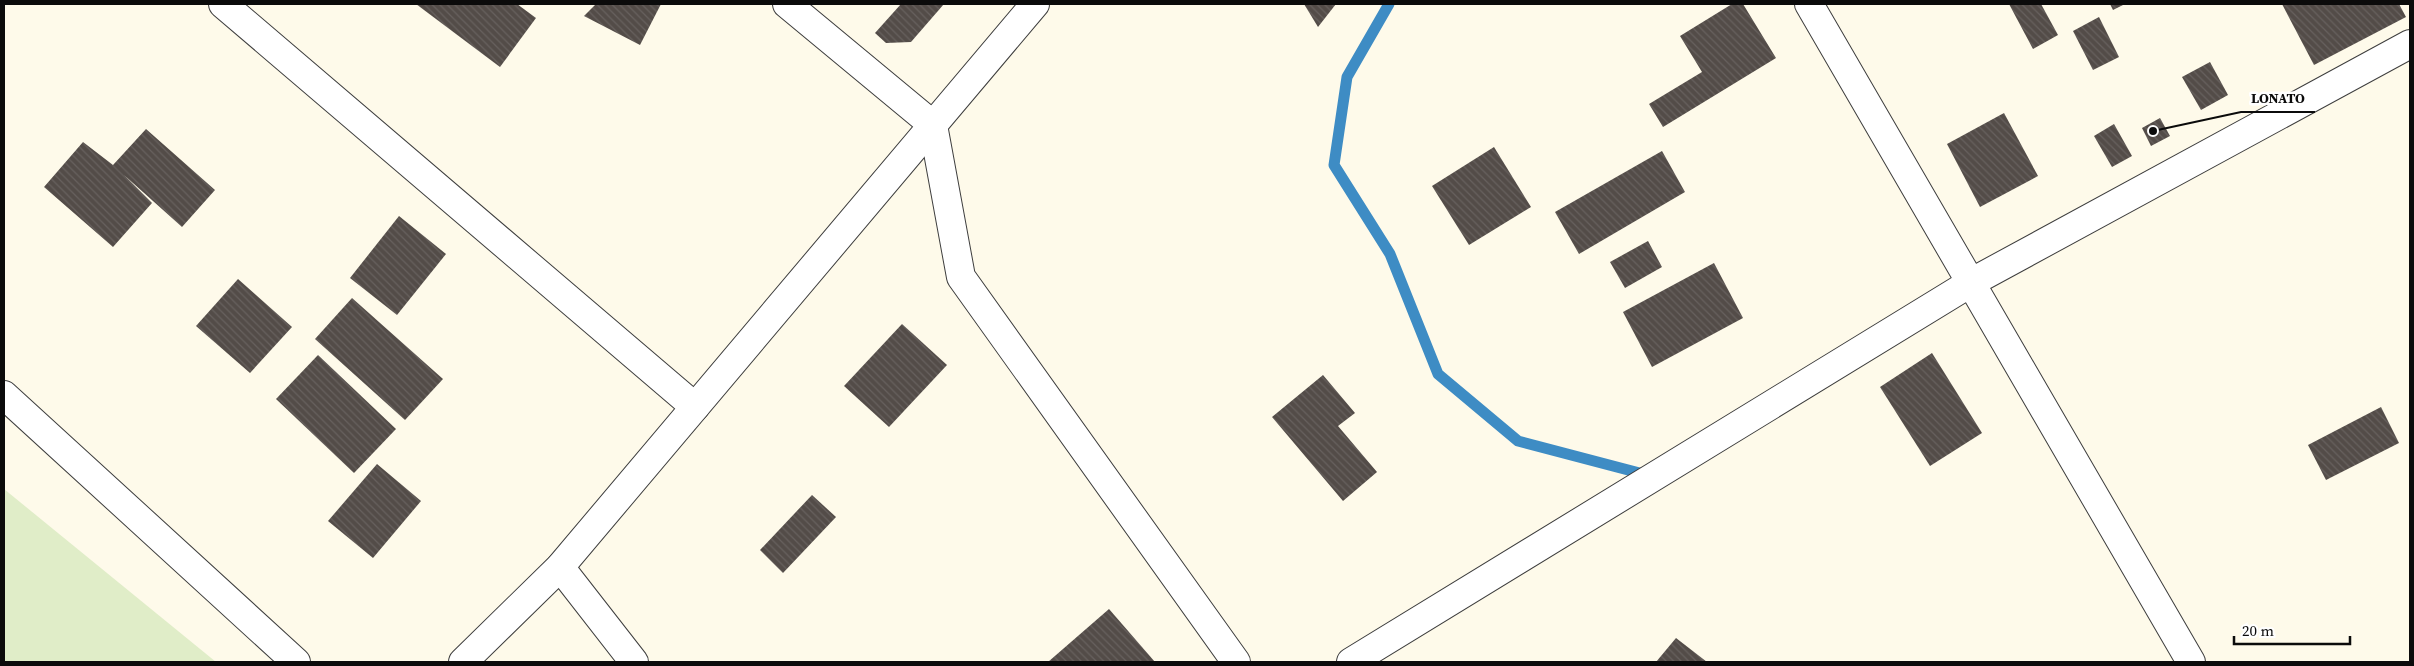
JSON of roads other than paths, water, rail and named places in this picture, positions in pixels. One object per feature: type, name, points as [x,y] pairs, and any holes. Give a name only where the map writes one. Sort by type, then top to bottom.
[{"type":"street","points":[[223,4],[695,407]]},
{"type":"street","points":[[787,4],[934,125],[961,277],[1236,662]]},
{"type":"street","points":[[463,662],[560,567],[1035,4]]},
{"type":"street","points":[[1809,4],[2191,662]]},
{"type":"street","points":[[1351,662],[1972,282],[2410,44]]},
{"type":"street","points":[[4,395],[296,662]]},
{"type":"street","points":[[560,567],[634,662]]},
{"type":"waterway","points":[[1389,4],[1347,77],[1334,165],[1390,254],[1438,374],[1518,441],[1651,476]]},
{"type":"place","name":"LONATO","points":[[2153,131]]}]
